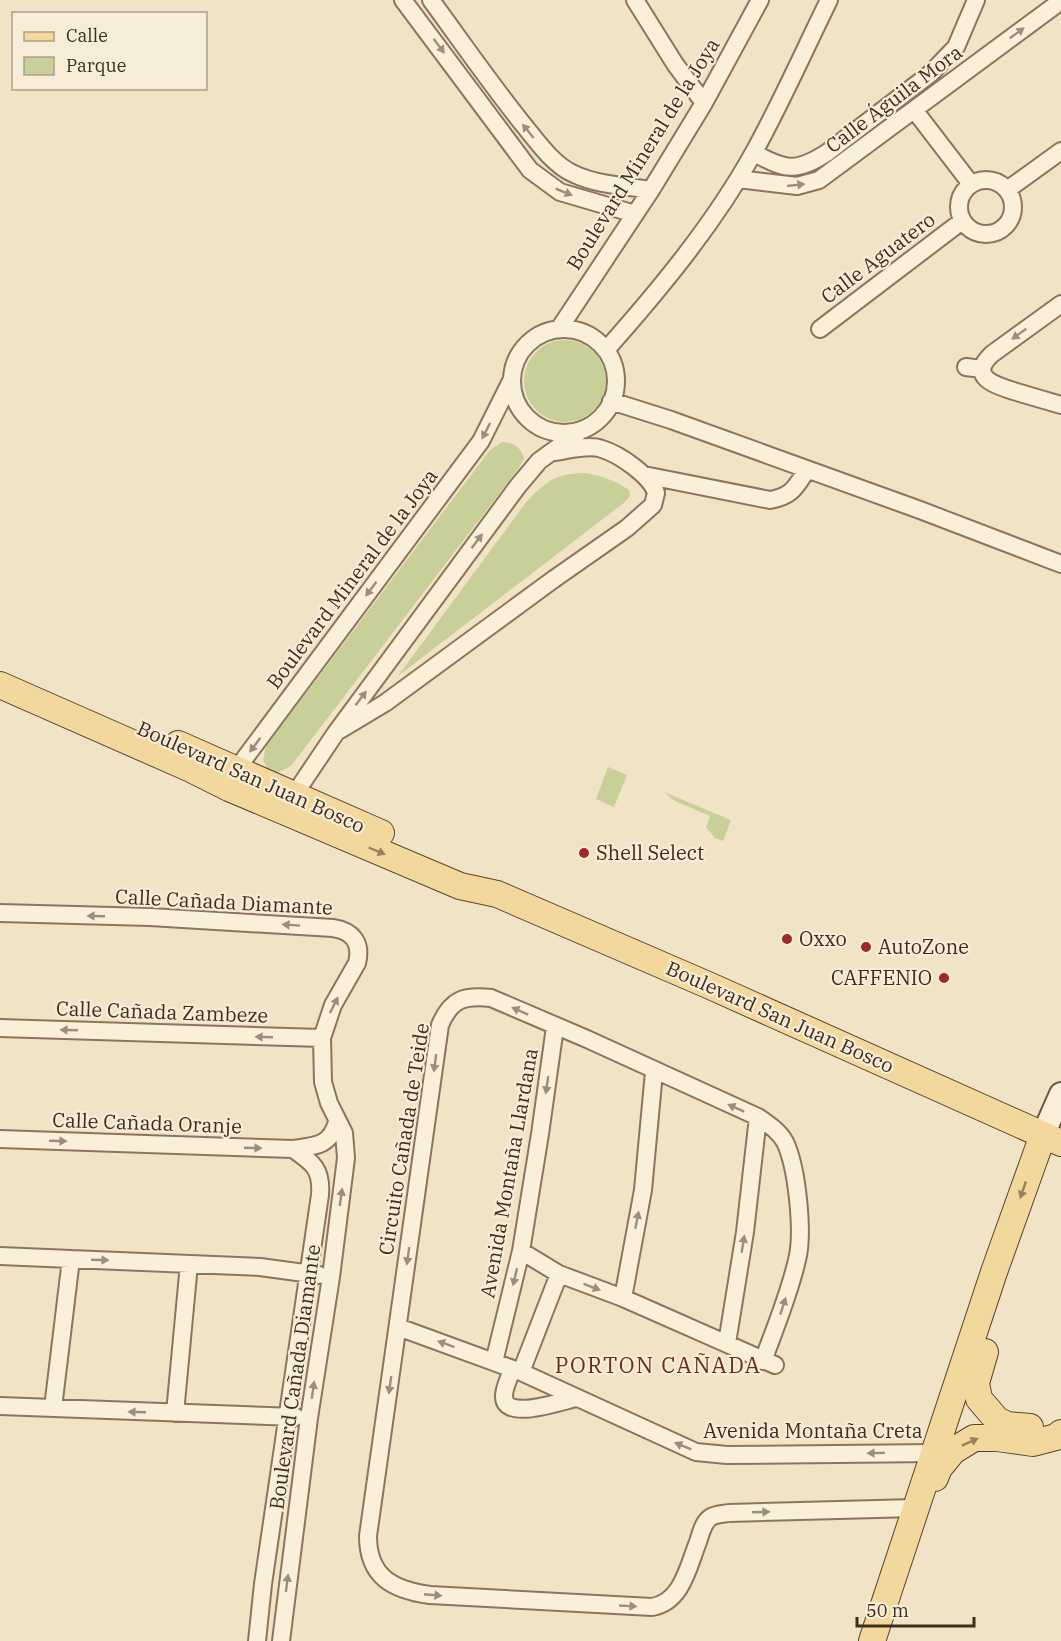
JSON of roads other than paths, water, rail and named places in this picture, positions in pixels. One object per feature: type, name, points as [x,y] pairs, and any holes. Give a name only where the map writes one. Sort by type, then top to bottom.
[{"type":"main road","name":"Boulevard San Juan Bosco","points":[[0,668],[233,779],[468,871],[498,894],[1052,1139]]},
{"type":"main road","name":"Boulevard San Juan Bosco","points":[[0,685],[191,769],[233,779]]},
{"type":"main road","points":[[872,1641],[989,1289],[1052,1139],[1061,1094]]},
{"type":"main road","points":[[989,1289],[991,1332],[976,1383],[979,1399],[997,1420],[1007,1425],[1044,1429],[1061,1422]]},
{"type":"main road","points":[[900,1560],[918,1528],[939,1468],[953,1451],[974,1438],[997,1438],[1033,1443],[1056,1437],[1061,1433]]},
{"type":"street","points":[[403,0],[530,170],[560,192],[635,214]]},
{"type":"street","points":[[431,0],[501,98],[555,160],[573,174],[606,183],[651,190]]},
{"type":"street","points":[[635,0],[675,63],[704,103]]},
{"type":"street","name":"Boulevard Mineral de la Joya","points":[[559,329],[651,190],[704,103],[760,0]]},
{"type":"street","points":[[606,350],[674,271],[738,179],[754,153],[829,0]]},
{"type":"street","name":"Calle Águila Mora","points":[[754,153],[784,166],[797,168],[811,164],[930,74],[956,47],[976,0]]},
{"type":"street","name":"Calle Águila Mora","points":[[738,179],[797,186],[819,180],[1061,1]]},
{"type":"street","points":[[956,47],[973,66]]},
{"type":"street","points":[[484,106],[501,98]]},
{"type":"street","points":[[915,111],[971,184]]},
{"type":"street","points":[[1007,190],[1061,151]]},
{"type":"street","points":[[984,180],[996,182],[1007,190],[1012,201],[1012,214],[1006,225],[996,232],[983,234],[971,230],[962,221],[958,208],[962,194],[971,184],[984,180]]},
{"type":"street","name":"Calle Aguatero","points":[[820,329],[962,221]]},
{"type":"street","points":[[1061,304],[974,368],[996,385],[1061,405]]},
{"type":"street","points":[[233,779],[246,782],[261,794],[290,803],[334,734],[518,486],[539,461],[595,423],[611,401],[616,383],[613,366],[606,350],[593,338],[577,330],[559,329],[545,332],[521,351],[514,364],[513,393],[519,407],[540,427],[553,432],[583,429]]},
{"type":"street","name":"Boulevard Mineral de la Joya","points":[[233,779],[481,441],[512,379]]},
{"type":"street","points":[[611,401],[671,420],[920,510],[1061,564]]},
{"type":"street","points":[[334,734],[385,703],[644,515],[652,506],[656,493],[654,486],[645,475],[601,448],[551,452]]},
{"type":"street","points":[[645,475],[770,500],[783,497],[794,490],[807,470]]},
{"type":"street","name":"Calle Cañada Diamante","points":[[0,913],[242,922],[342,930],[354,938],[359,948],[359,955],[333,1005],[322,1038],[323,1082],[337,1122]]},
{"type":"street","name":"Circuito Cañada de Teide","points":[[521,1251],[559,1274],[623,1298],[769,1363],[798,1258],[798,1200],[791,1162],[784,1140],[770,1125],[758,1117],[587,1039],[491,999],[475,996],[461,999],[449,1007],[440,1025],[368,1536],[370,1555],[375,1565],[381,1575],[396,1588],[430,1595],[645,1607],[662,1605],[677,1594],[709,1518],[722,1514],[915,1508]]},
{"type":"street","name":"Avenida Montaña Llardana","points":[[494,1362],[521,1251],[555,1027]]},
{"type":"street","name":"Calle Cañada Zambeze","points":[[0,1028],[322,1038]]},
{"type":"street","points":[[623,1298],[643,1190],[654,1071]]},
{"type":"street","points":[[727,1343],[745,1232],[758,1117]]},
{"type":"street","name":"Calle Cañada Oranje","points":[[0,1139],[293,1149],[322,1144],[334,1132],[337,1122]]},
{"type":"street","name":"Boulevard Cañada Diamante","points":[[281,1641],[309,1418],[331,1277],[346,1158],[344,1132],[337,1122]]},
{"type":"street","name":"Boulevard Cañada Diamante","points":[[257,1641],[263,1584],[320,1195],[320,1174],[313,1165],[293,1149]]},
{"type":"street","points":[[0,1256],[260,1267],[331,1277]]},
{"type":"street","points":[[53,1408],[71,1259]]},
{"type":"street","points":[[175,1413],[189,1264]]},
{"type":"street","points":[[559,1274],[504,1396],[507,1406],[512,1408],[534,1407],[576,1398]]},
{"type":"street","points":[[398,1327],[494,1362]]},
{"type":"street","name":"Avenida Montaña Creta","points":[[494,1362],[517,1370],[682,1447],[710,1454],[935,1453]]},
{"type":"street","points":[[0,1406],[309,1418]]},
{"type":"place","name":"Shell Select","points":[[584,853]]},
{"type":"place","name":"Oxxo","points":[[787,939]]},
{"type":"place","name":"AutoZone","points":[[866,947]]},
{"type":"place","name":"CAFFENIO","points":[[944,978]]},
{"type":"district","name":"PORTON CAÑADA","points":[[658,1365]]}]
